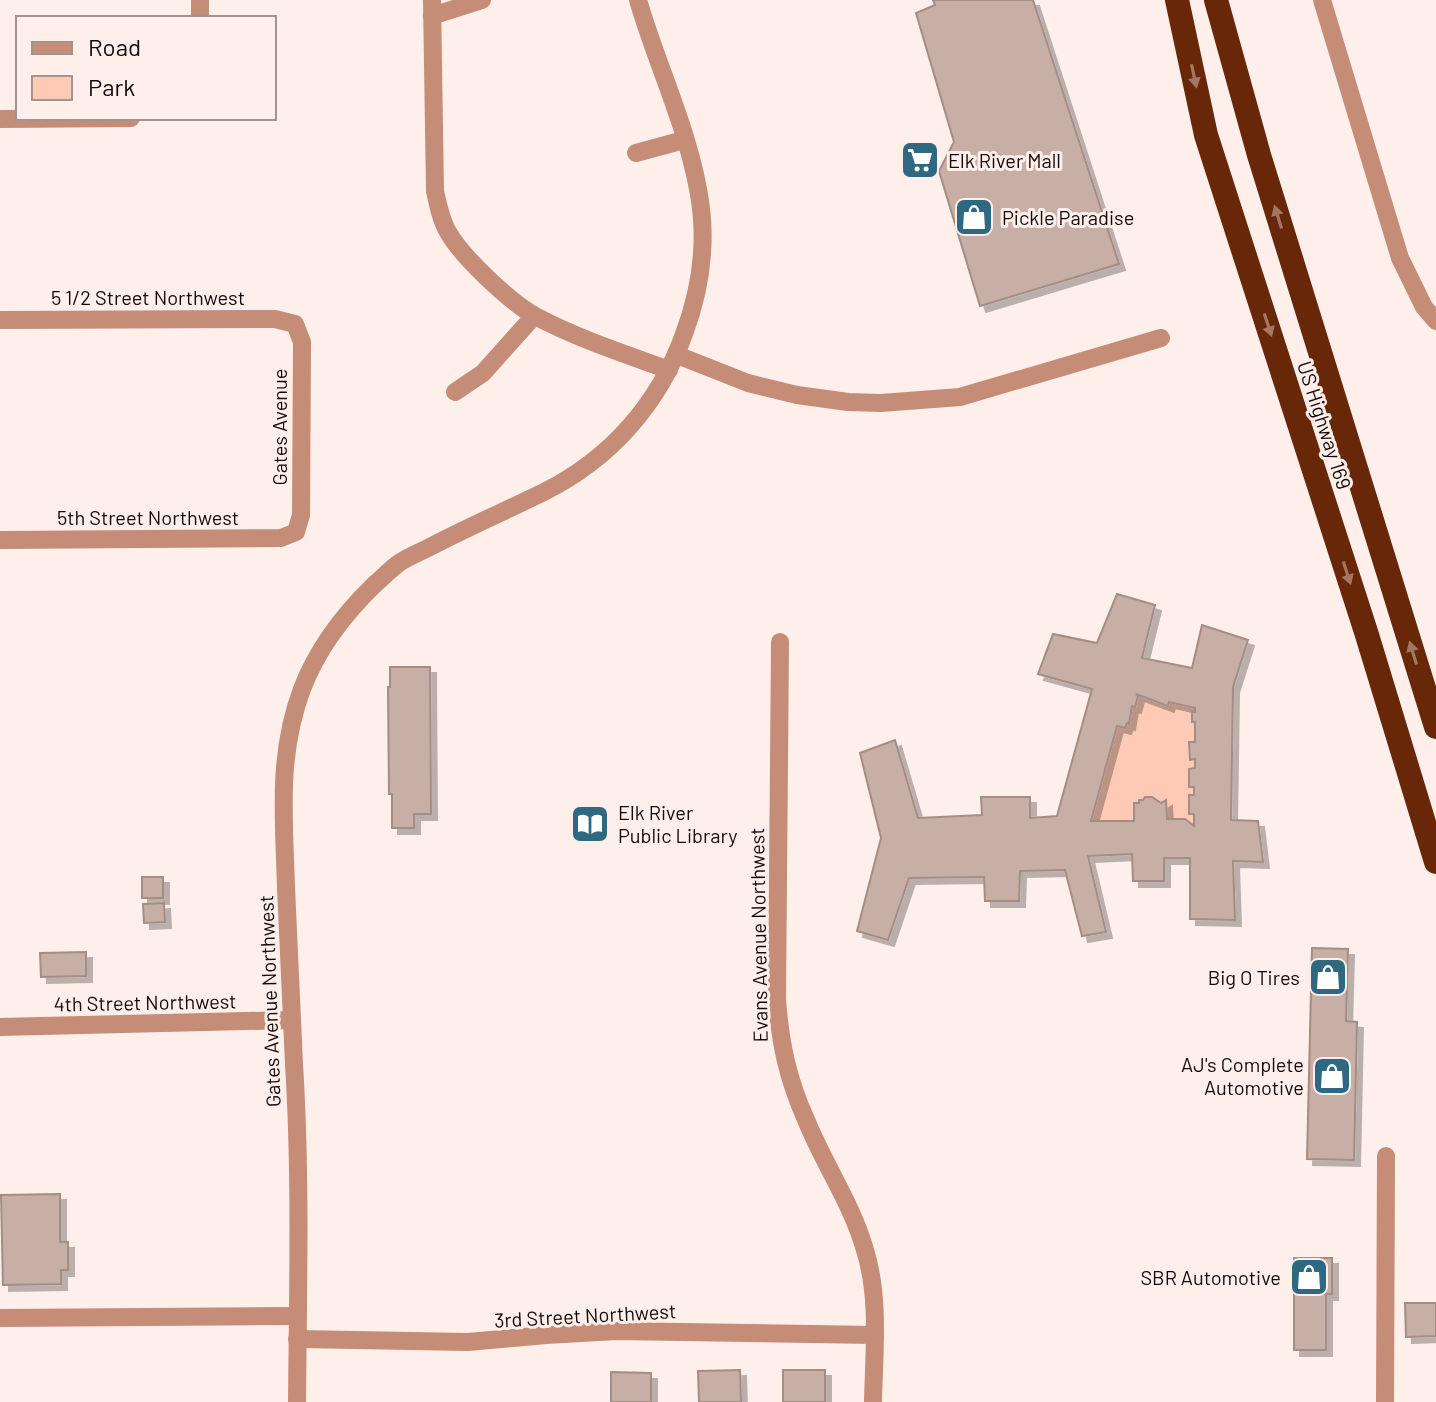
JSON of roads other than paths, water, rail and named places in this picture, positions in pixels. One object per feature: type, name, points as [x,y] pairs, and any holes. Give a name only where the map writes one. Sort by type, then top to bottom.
[{"type":"highway","name":"US Highway 169","points":[[1177,0],[1206,135],[1367,635],[1436,862]]},
{"type":"highway","name":"US Highway 169","points":[[1216,0],[1259,155],[1436,727]]},
{"type":"street","points":[[482,0],[432,8],[435,191],[448,233],[462,252],[501,290],[534,316],[673,363],[797,395],[848,402],[881,403],[960,397],[1161,338]]},
{"type":"street","name":"Gates Avenue Northwest","points":[[297,1316],[295,1080],[282,785],[289,732],[303,686],[324,643],[356,603],[397,564],[547,490],[597,458],[640,416],[673,363],[694,307],[700,274],[701,210],[684,140],[638,0]]},
{"type":"street","points":[[1322,0],[1400,258],[1424,307],[1436,321]]},
{"type":"street","points":[[636,153],[684,140]]},
{"type":"street","points":[[455,392],[483,373],[534,316]]},
{"type":"street","name":"5 1/2 Street Northwest","points":[[0,320],[275,319],[295,324]]},
{"type":"street","name":"Gates Avenue","points":[[295,324],[302,342],[301,515],[296,532]]},
{"type":"street","name":"5th Street Northwest","points":[[0,540],[281,538],[296,532]]},
{"type":"street","name":"Evans Avenue Northwest","points":[[780,642],[779,1025],[782,1051],[807,1124],[847,1201],[872,1274],[875,1335],[873,1402]]},
{"type":"street","name":"4th Street Northwest","points":[[0,1027],[291,1020]]},
{"type":"street","points":[[1385,1402],[1386,1156]]},
{"type":"street","points":[[0,1318],[297,1316],[297,1402]]},
{"type":"street","name":"3rd Street Northwest","points":[[297,1339],[468,1342],[616,1331],[875,1335]]},
{"type":"place","name":"Elk River Mall","points":[[920,160]]},
{"type":"place","name":"Pickle Paradise","points":[[974,217]]},
{"type":"place","name":"Elk River Public Library","points":[[590,824]]},
{"type":"place","name":"Big O Tires","points":[[1328,977]]},
{"type":"place","name":"AJ's Complete Automotive","points":[[1332,1076]]},
{"type":"place","name":"SBR Automotive","points":[[1309,1277]]}]
